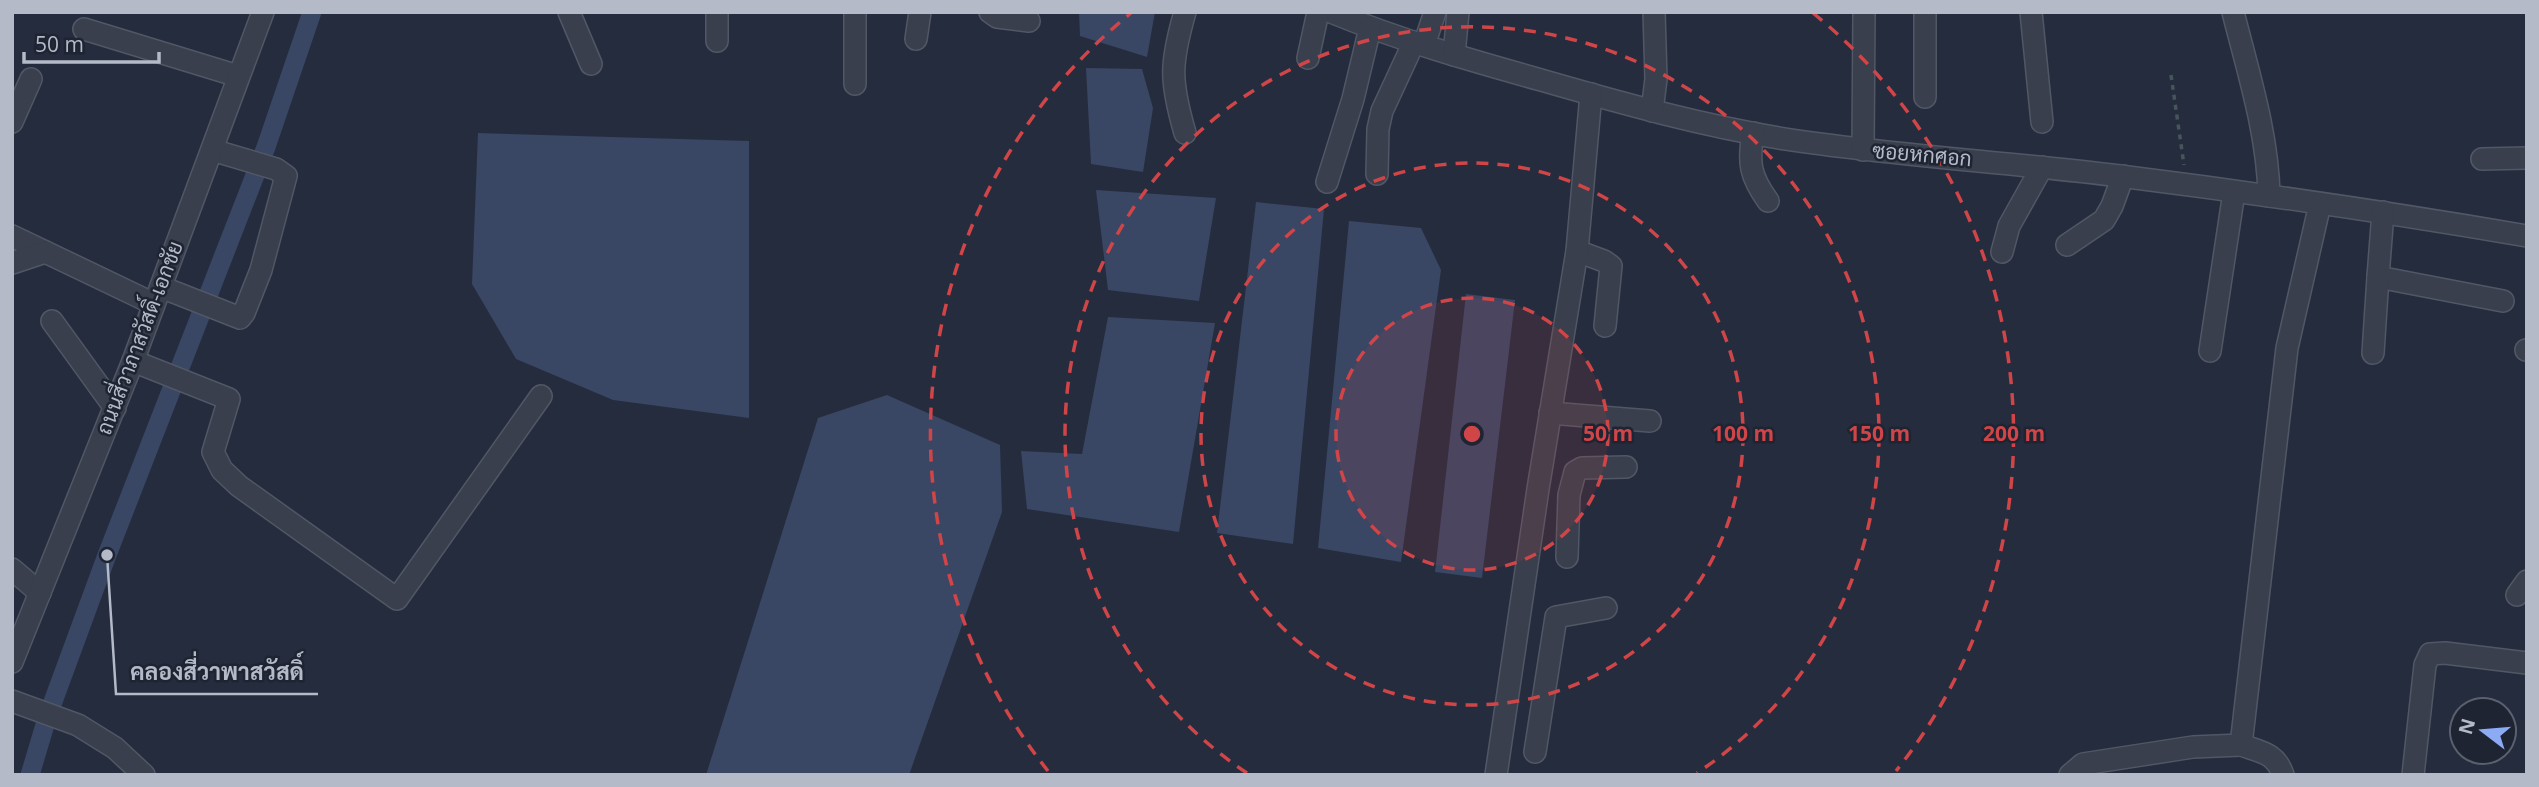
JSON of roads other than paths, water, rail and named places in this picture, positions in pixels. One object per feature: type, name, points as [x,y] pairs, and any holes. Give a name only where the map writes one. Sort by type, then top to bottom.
[{"type":"street","name":"ถนนสี่วาภาสวัสดิ์-เอกชัย","points":[[12,662],[17,638],[40,593],[115,408],[140,363],[221,152],[238,76],[263,12]]},
{"type":"street","points":[[569,12],[591,64]]},
{"type":"street","points":[[717,12],[717,41]]},
{"type":"street","points":[[855,12],[855,84]]},
{"type":"street","points":[[916,39],[920,12]]},
{"type":"street","points":[[990,12],[997,17],[1029,21]]},
{"type":"street","points":[[1185,12],[1172,68],[1175,97],[1185,132]]},
{"type":"street","points":[[1308,58],[1318,12]]},
{"type":"street","name":"ซอยหกศอก","points":[[1331,12],[1456,33],[1591,94],[1654,95],[1753,133],[1863,134],[2042,167],[2234,192],[2268,179],[2320,204],[2527,236]]},
{"type":"street","points":[[1654,12],[1654,95]]},
{"type":"street","points":[[1863,134],[1864,12]]},
{"type":"street","points":[[1925,12],[1925,97]]},
{"type":"street","points":[[2031,12],[2042,122]]},
{"type":"street","points":[[2233,12],[2256,106],[2268,179]]},
{"type":"street","points":[[1327,182],[1356,87],[1366,20]]},
{"type":"street","points":[[84,29],[238,76]]},
{"type":"street","points":[[1377,174],[1378,129],[1382,111],[1427,29]]},
{"type":"street","points":[[12,122],[32,79]]},
{"type":"street","points":[[1496,775],[1538,489],[1577,251],[1591,94]]},
{"type":"street","points":[[1753,133],[1749,155],[1752,173],[1768,201]]},
{"type":"street","points":[[12,236],[46,251],[77,270],[240,318],[261,270],[286,176],[282,171],[221,152]]},
{"type":"street","points":[[2482,159],[2527,158]]},
{"type":"street","points":[[2002,253],[2009,226],[2042,167]]},
{"type":"street","points":[[2067,245],[2104,220],[2123,176]]},
{"type":"street","points":[[2210,351],[2234,192]]},
{"type":"street","points":[[2241,745],[2287,348],[2320,204]]},
{"type":"street","points":[[2373,353],[2383,212]]},
{"type":"street","points":[[12,263],[46,251]]},
{"type":"street","points":[[1577,251],[1611,266],[1605,326]]},
{"type":"street","points":[[2378,277],[2503,301]]},
{"type":"street","points":[[52,321],[115,408]]},
{"type":"street","points":[[140,363],[229,400],[213,452],[222,470],[239,486],[397,599],[541,396]]},
{"type":"street","points":[[1550,413],[1650,421]]},
{"type":"street","points":[[1567,557],[1569,495],[1575,471],[1582,468],[1626,467]]},
{"type":"street","points":[[1538,489],[1569,495]]},
{"type":"street","points":[[12,569],[40,593]]},
{"type":"street","points":[[1520,617],[1556,617],[1606,608]]},
{"type":"street","points":[[1535,752],[1556,617]]},
{"type":"street","points":[[2413,775],[2425,665],[2430,654],[2445,653],[2527,663]]},
{"type":"street","points":[[16,703],[78,725],[115,748],[144,775]]},
{"type":"street","points":[[2070,775],[2083,764],[2193,747],[2241,745],[2267,754],[2279,763],[2283,775]]},
{"type":"water","points":[[1079,12],[1155,12],[1147,57],[1080,36]]},
{"type":"water","points":[[1086,68],[1142,69],[1153,108],[1143,172],[1091,164]]},
{"type":"water","points":[[478,133],[749,141],[749,418],[613,400],[516,359],[472,284]]},
{"type":"water","points":[[1096,190],[1216,198],[1199,301],[1108,290]]},
{"type":"water","points":[[1256,202],[1324,209],[1293,544],[1217,533]]},
{"type":"water","points":[[1349,221],[1421,228],[1441,270],[1401,562],[1318,548]]},
{"type":"water","points":[[1466,294],[1515,300],[1482,578],[1435,572]]},
{"type":"water","points":[[1108,317],[1215,323],[1179,532],[1027,509],[1021,451],[1082,454]]},
{"type":"water","points":[[887,395],[1000,445],[1002,512],[909,775],[706,775],[818,418]]},
{"type":"waterway","points":[[30,775],[47,718],[107,555],[266,147],[312,12]]},
{"type":"place","name":"คลองสี่วาพาสวัสดิ์","points":[[107,555]]}]
